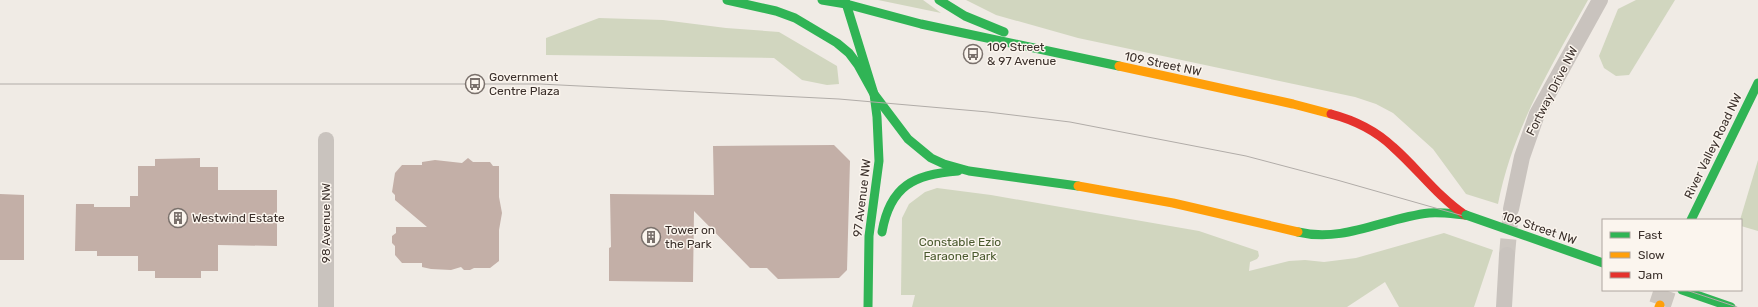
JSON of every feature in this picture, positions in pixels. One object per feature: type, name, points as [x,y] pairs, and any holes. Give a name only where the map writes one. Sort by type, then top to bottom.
[{"type":"main road","points":[[727,0],[776,11],[789,16],[813,28],[837,43],[849,53],[858,65],[874,94]]},
{"type":"main road","name":"109 Street NW","points":[[822,0],[845,2],[921,24],[1293,104],[1349,118],[1361,123],[1389,143],[1446,202],[1466,215],[1602,263]]},
{"type":"main road","points":[[939,0],[965,16],[1052,52]]},
{"type":"main road","name":"97 Avenue NW","points":[[845,2],[874,94],[879,161],[869,236],[868,307]]},
{"type":"main road","name":"River Valley Road NW","points":[[1691,219],[1758,83]]},
{"type":"main road","name":"109 Street NW","points":[[874,94],[901,130],[917,147],[932,158],[944,164],[969,171],[1070,185],[1173,204],[1306,234],[1322,236],[1353,233],[1430,213],[1466,215]]},
{"type":"main road","name":"97 Avenue NW","points":[[881,238],[883,218],[889,204],[900,190],[908,183],[924,176],[943,171],[969,171]]},
{"type":"main road","points":[[1685,291],[1731,307]]},
{"type":"street","name":"Fortway Drive NW","points":[[1510,209],[1522,157],[1537,114],[1600,0]]},
{"type":"street","name":"98 Avenue NW","points":[[326,140],[326,307]]},
{"type":"street","points":[[1504,307],[1507,254]]},
{"type":"green space","points":[[878,0],[923,0],[941,13]]},
{"type":"green space","points":[[966,0],[1588,0],[1547,74],[1523,124],[1504,177],[1498,204],[1466,194],[1433,149],[1393,113],[1376,104],[1355,97],[1078,38],[996,15]]},
{"type":"green space","points":[[1636,0],[1675,0],[1629,75],[1616,76],[1604,68],[1599,56],[1618,9]]},
{"type":"green space","points":[[599,18],[663,20],[726,28],[779,32],[837,66],[839,84],[827,85],[802,80],[774,58],[546,55],[546,38]]},
{"type":"green space","points":[[1758,160],[1758,231],[1742,226],[1742,219],[1740,219]]},
{"type":"green space","name":"Constable Ezio Faraone Park","points":[[937,188],[991,195],[1199,231],[1258,251],[1259,256],[1257,259],[1250,262],[1249,271],[1289,261],[1305,260],[1324,262],[1356,258],[1444,233],[1493,250],[1474,307],[1399,307],[1385,282],[1347,307],[912,307],[915,295],[901,295],[902,218],[909,204],[925,192]]},
{"type":"building","points":[[834,145],[850,161],[847,270],[839,278],[778,279],[767,268],[750,268],[694,211],[693,282],[609,281],[609,248],[611,247],[610,194],[714,195],[713,146]]},
{"type":"building","name":"Westwind Estate","points":[[200,158],[200,167],[218,167],[218,190],[277,190],[277,246],[218,245],[218,271],[201,271],[201,278],[155,278],[155,271],[138,271],[138,256],[97,256],[97,251],[75,251],[76,204],[94,204],[94,207],[130,207],[130,196],[138,196],[138,166],[155,166],[155,159]]},
{"type":"building","points":[[468,158],[473,162],[490,162],[493,166],[499,166],[499,197],[502,213],[499,230],[499,261],[490,268],[474,268],[470,270],[464,270],[461,267],[451,270],[431,269],[422,267],[422,263],[402,263],[395,255],[395,246],[392,243],[392,236],[396,233],[396,227],[427,227],[395,200],[395,195],[392,192],[395,173],[402,165],[422,165],[422,162],[435,160],[462,163]]},
{"type":"building","points":[[0,194],[24,195],[24,260],[0,260]]},
{"type":"tunnel","points":[[1507,255],[1511,209]]},
{"type":"tunnel","points":[[1660,305],[1665,291]]},
{"type":"tram line","points":[[0,84],[540,84],[839,99],[988,112],[1070,122],[1246,156],[1467,217],[1602,262]]},
{"type":"tram line","points":[[1689,291],[1737,307]]},
{"type":"traffic: fast","points":[[727,0],[776,11],[795,18],[837,43],[849,53],[858,65],[874,94],[908,139],[931,158],[944,164],[969,171],[1078,186]]},
{"type":"traffic: fast","points":[[822,0],[846,4],[921,24],[1119,66]]},
{"type":"traffic: fast","points":[[845,0],[874,94],[877,117],[879,161],[869,236],[868,307]]},
{"type":"traffic: fast","points":[[939,0],[965,16],[1004,32]]},
{"type":"traffic: fast","points":[[1691,219],[1758,83]]},
{"type":"traffic: fast","points":[[882,232],[891,203],[906,185],[929,175],[958,171]]},
{"type":"traffic: fast","points":[[1298,232],[1315,235],[1348,232],[1429,213],[1466,215]]},
{"type":"traffic: fast","points":[[1466,215],[1602,263]]},
{"type":"traffic: fast","points":[[1685,291],[1731,307]]},
{"type":"traffic: slow","points":[[1119,66],[1293,104],[1331,114]]},
{"type":"traffic: slow","points":[[1078,186],[1173,203],[1298,232]]},
{"type":"traffic: jam","points":[[1331,114],[1348,119],[1372,131],[1386,141],[1402,155],[1445,199],[1465,215]]},
{"type":"place","name":"109 Street & 97 Avenue","points":[[973,54]]},
{"type":"place","name":"Government Centre Plaza","points":[[475,84]]},
{"type":"place","name":"Westwind Estate","points":[[178,218]]},
{"type":"place","name":"Tower on the Park","points":[[651,237]]}]
